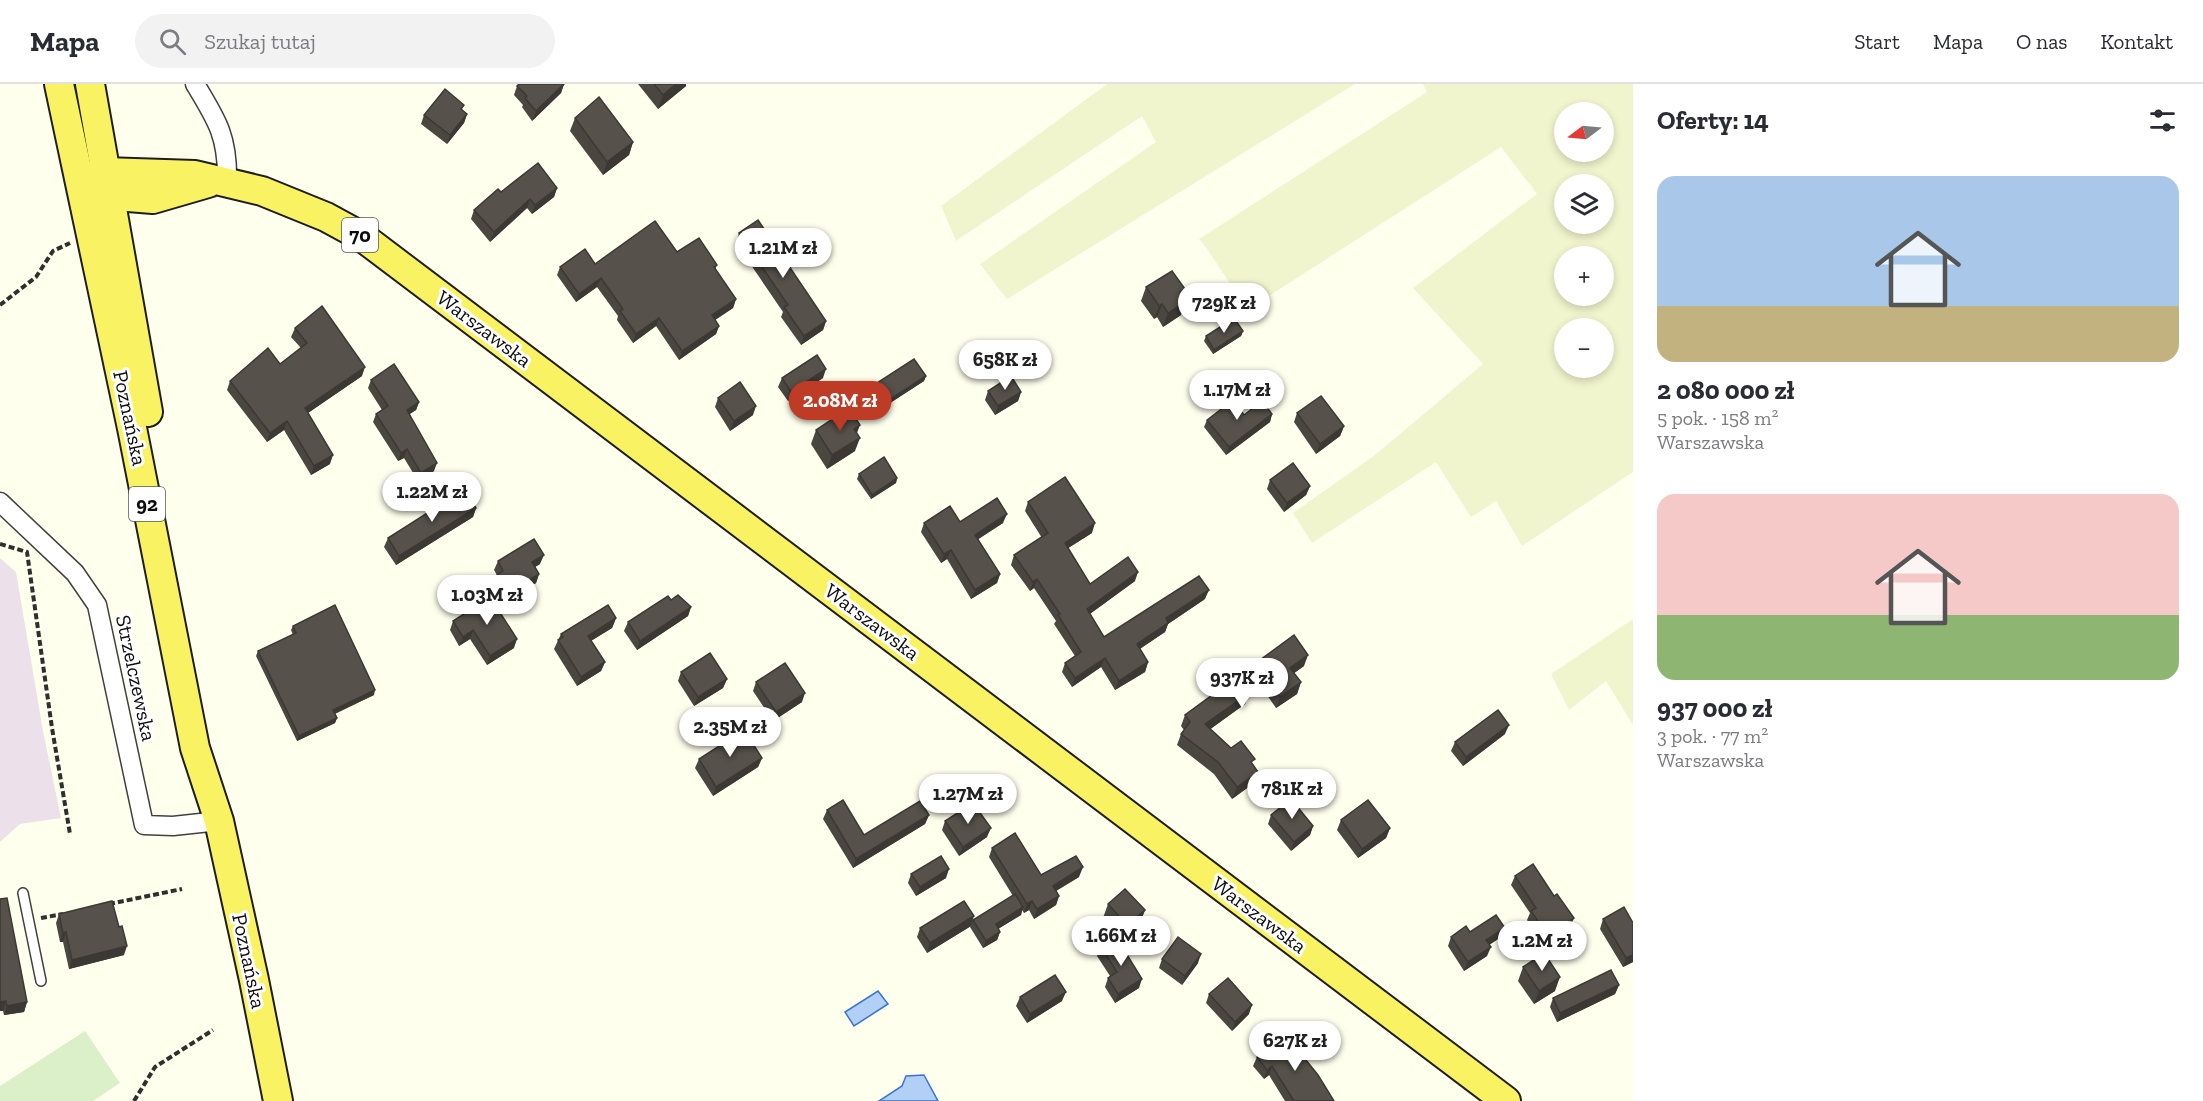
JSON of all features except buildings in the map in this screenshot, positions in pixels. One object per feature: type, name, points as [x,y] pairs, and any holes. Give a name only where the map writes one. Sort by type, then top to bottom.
[{"type":"main road","name":"Poznańska","points":[[59,84],[98,184],[119,255],[213,743],[219,821]]},
{"type":"main road","name":"Poznańska","points":[[90,84],[98,184],[92,236],[195,748],[219,821],[278,1101]]},
{"type":"main road","name":"Warszawska","points":[[98,184],[195,175],[292,202],[362,236],[1506,1101]]},
{"type":"main road","points":[[98,184],[153,199],[222,181]]},
{"type":"main road","name":"Poznańska","points":[[119,255],[130,220],[153,199]]},
{"type":"street","points":[[195,84],[218,122],[228,157],[222,181]]},
{"type":"street","name":"Strzelczewska","points":[[0,502],[75,573],[97,605],[144,825],[173,826],[219,821]]},
{"type":"lane","points":[[23,893],[41,981]]},
{"type":"path","points":[[0,305],[36,277],[53,251],[70,242],[92,236]]},
{"type":"path","points":[[0,544],[27,552],[52,728],[70,834]]},
{"type":"path","points":[[105,905],[182,889]]},
{"type":"path","points":[[29,921],[72,912]]},
{"type":"path","points":[[134,1101],[155,1067],[213,1030]]},
{"type":"shaded area","points":[[0,558],[16,572],[43,731],[61,818],[20,824],[0,842]]},
{"type":"green space","points":[[1107,84],[1355,84],[1007,299],[980,264],[1156,142],[1142,116],[956,241],[941,206]]},
{"type":"green space","points":[[1423,84],[1633,84],[1633,472],[1522,546],[1496,501],[1471,517],[1436,462],[1312,543],[1293,513],[1375,455],[1483,364],[1413,288],[1537,194],[1501,147],[1247,310],[1199,239],[1427,92]]},
{"type":"green space","points":[[1633,619],[1633,725],[1606,681],[1569,710],[1551,674]]},
{"type":"green space","points":[[85,1031],[120,1083],[93,1101],[0,1101],[0,1086]]},
{"type":"water","points":[[878,991],[888,1004],[854,1026],[845,1012]]},
{"type":"water","points":[[924,1075],[938,1101],[879,1101],[902,1086],[906,1076]]}]
